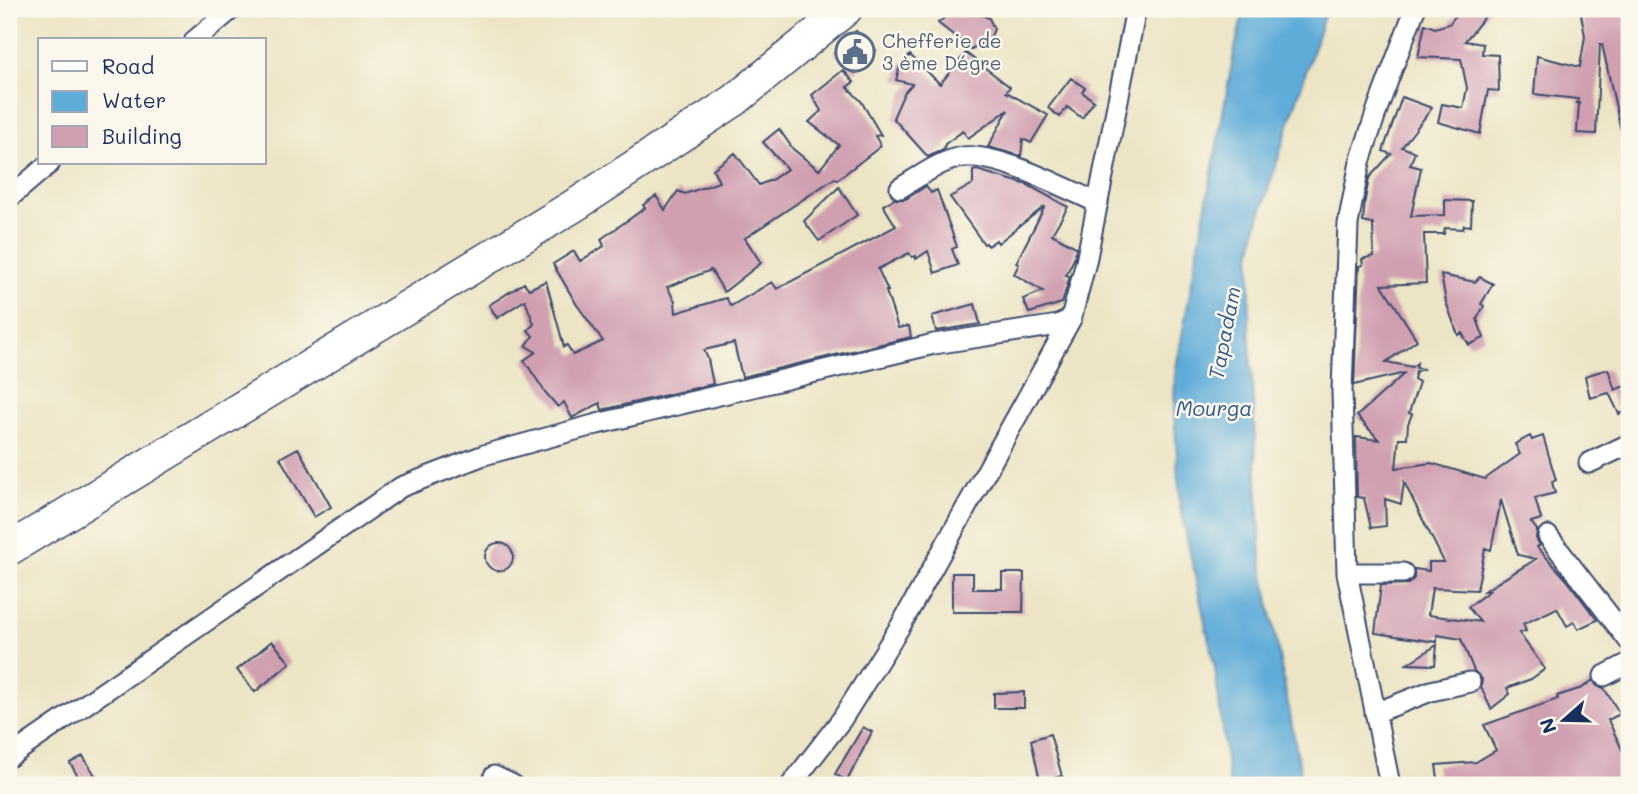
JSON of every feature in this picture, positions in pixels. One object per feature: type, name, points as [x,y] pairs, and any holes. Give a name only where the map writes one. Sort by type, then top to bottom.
[{"type":"main road","points":[[9,549],[580,202],[735,100],[846,9]]},
{"type":"street","points":[[197,38],[232,9]]},
{"type":"street","points":[[791,785],[842,719],[901,625],[1071,319],[1098,203],[1136,9]]},
{"type":"street","points":[[1390,785],[1347,573],[1342,391],[1348,224],[1360,162],[1415,9]]},
{"type":"street","points":[[900,188],[938,166],[962,157],[979,157],[1036,174],[1098,203]]},
{"type":"street","points":[[9,198],[49,164]]},
{"type":"street","points":[[9,757],[401,487],[484,454],[597,424],[934,344],[1058,325],[1071,319]]},
{"type":"street","points":[[1589,463],[1629,444]]},
{"type":"street","points":[[1548,536],[1629,641]]},
{"type":"street","points":[[1347,573],[1403,573]]},
{"type":"street","points":[[1604,676],[1629,663]]},
{"type":"street","points":[[1375,713],[1431,691],[1470,682]]},
{"type":"street","points":[[494,776],[513,785]]},
{"type":"water","name":"Mourga","points":[[1244,9],[1326,9],[1257,224],[1251,256],[1249,323],[1261,559],[1303,785],[1229,785],[1215,668],[1180,506],[1174,408],[1175,374]]},
{"type":"building","points":[[956,9],[966,9],[971,15],[977,13],[989,18],[994,29],[990,39],[971,49],[938,23]]},
{"type":"building","points":[[1461,9],[1491,9],[1465,41],[1483,44],[1482,54],[1498,55],[1499,91],[1488,90],[1480,134],[1438,122],[1442,104],[1463,108],[1467,88],[1461,59],[1418,57],[1425,24],[1435,28],[1449,24]]},
{"type":"building","points":[[1580,9],[1625,9],[1629,22],[1629,139],[1623,140],[1602,44],[1596,134],[1577,133],[1578,99],[1534,94],[1537,56],[1580,67],[1585,36]]},
{"type":"building","name":"Chefferie de 3 ème Dégre","points":[[856,31],[876,50],[855,73],[834,53]]},
{"type":"building","points":[[966,53],[1010,87],[1006,92],[1048,115],[1031,143],[1023,139],[1021,156],[988,147],[1008,110],[968,138],[963,131],[945,144],[944,149],[928,157],[893,118],[904,93],[912,84],[896,80],[900,66],[910,55],[940,84]]},
{"type":"building","points":[[843,70],[854,82],[847,87],[861,101],[881,135],[875,136],[881,146],[837,180],[835,178],[745,238],[761,263],[724,292],[711,270],[667,287],[675,301],[676,313],[726,298],[731,306],[772,282],[777,289],[896,226],[883,205],[894,199],[906,199],[926,186],[931,193],[937,190],[957,247],[952,249],[958,265],[935,273],[928,251],[916,259],[916,256],[912,257],[909,253],[878,269],[888,291],[898,328],[909,326],[911,337],[742,377],[734,343],[704,350],[713,384],[602,410],[600,403],[572,418],[564,402],[558,407],[524,360],[536,352],[526,346],[533,336],[528,330],[534,324],[525,300],[497,318],[489,305],[524,283],[529,289],[546,281],[564,347],[567,345],[573,355],[603,341],[577,305],[553,264],[574,251],[580,261],[604,246],[601,239],[645,208],[643,205],[656,196],[665,210],[678,191],[685,194],[719,182],[713,169],[735,153],[759,185],[773,179],[787,169],[763,142],[779,129],[793,149],[819,170],[839,145],[809,122],[821,111],[812,95]]},
{"type":"building","points":[[1071,78],[1085,88],[1082,92],[1094,101],[1082,118],[1067,107],[1060,117],[1048,108]]},
{"type":"building","points":[[1402,97],[1432,108],[1402,147],[1415,152],[1410,165],[1421,168],[1411,216],[1445,215],[1445,200],[1472,201],[1471,226],[1464,225],[1463,229],[1445,228],[1444,234],[1424,234],[1426,283],[1382,285],[1417,340],[1386,362],[1412,367],[1417,363],[1416,368],[1424,369],[1416,371],[1414,379],[1419,382],[1409,413],[1412,414],[1407,438],[1399,438],[1396,468],[1431,463],[1485,479],[1520,454],[1515,444],[1530,436],[1532,440],[1543,436],[1556,480],[1552,482],[1555,493],[1535,498],[1541,519],[1531,522],[1537,530],[1536,538],[1540,545],[1537,547],[1567,580],[1597,620],[1578,629],[1574,622],[1567,626],[1557,608],[1523,624],[1526,631],[1519,633],[1545,669],[1531,679],[1507,688],[1510,694],[1491,709],[1481,687],[1482,679],[1474,671],[1461,639],[1437,635],[1437,642],[1375,633],[1381,585],[1408,584],[1414,578],[1414,569],[1429,571],[1429,562],[1444,562],[1404,482],[1401,504],[1385,499],[1386,526],[1371,528],[1364,498],[1357,497],[1356,437],[1379,440],[1357,416],[1405,373],[1354,385],[1359,266],[1363,265],[1362,259],[1374,256],[1373,224],[1363,222],[1365,200],[1369,178],[1391,154],[1383,151]],"holes":[[[1501,500],[1518,555],[1536,559],[1484,591],[1489,591],[1468,607],[1480,622],[1428,615],[1432,588],[1477,590],[1485,548],[1491,550]]]},
{"type":"building","points":[[973,171],[1028,185],[1068,207],[1052,234],[1076,247],[1074,259],[1066,275],[1070,276],[1062,303],[1029,313],[1023,299],[1043,291],[1014,274],[1019,264],[1016,263],[1045,206],[998,243],[996,240],[988,246],[984,244],[950,197],[973,184]]},
{"type":"building","points":[[839,187],[857,215],[819,241],[804,221]]},
{"type":"building","points":[[1441,275],[1475,282],[1480,277],[1493,284],[1481,304],[1484,306],[1477,319],[1484,338],[1469,345],[1462,333],[1458,335],[1446,302]]},
{"type":"building","points":[[975,304],[980,324],[936,331],[932,316]]},
{"type":"building","points":[[1608,369],[1615,390],[1629,384],[1629,410],[1619,414],[1609,393],[1590,398],[1585,376]]},
{"type":"building","points":[[298,448],[331,507],[314,517],[280,458]]},
{"type":"building","points":[[499,543],[509,547],[513,557],[509,567],[499,571],[489,567],[485,557],[489,547]]},
{"type":"building","points":[[952,573],[973,573],[973,589],[1002,589],[1002,573],[1024,573],[1023,612],[952,612]]},
{"type":"building","points":[[272,641],[290,663],[255,692],[237,670]]},
{"type":"building","points":[[1437,645],[1435,665],[1407,664]]},
{"type":"building","points":[[1593,680],[1597,686],[1604,688],[1620,714],[1608,720],[1629,764],[1629,785],[1439,785],[1436,765],[1476,762],[1496,750],[1484,725],[1558,699],[1557,696],[1582,688]]},
{"type":"building","points":[[1024,692],[1024,708],[994,708],[994,693]]},
{"type":"building","points":[[863,727],[872,732],[847,781],[835,774]]},
{"type":"building","points":[[1050,734],[1062,776],[1040,781],[1031,740]]},
{"type":"building","points":[[83,756],[101,785],[83,785],[70,763]]},
{"type":"place","name":"Chefferie de 3 ème Dégre","points":[[855,52]]},
{"type":"water label","name":"Tapadam","points":[[1225,333]]}]
